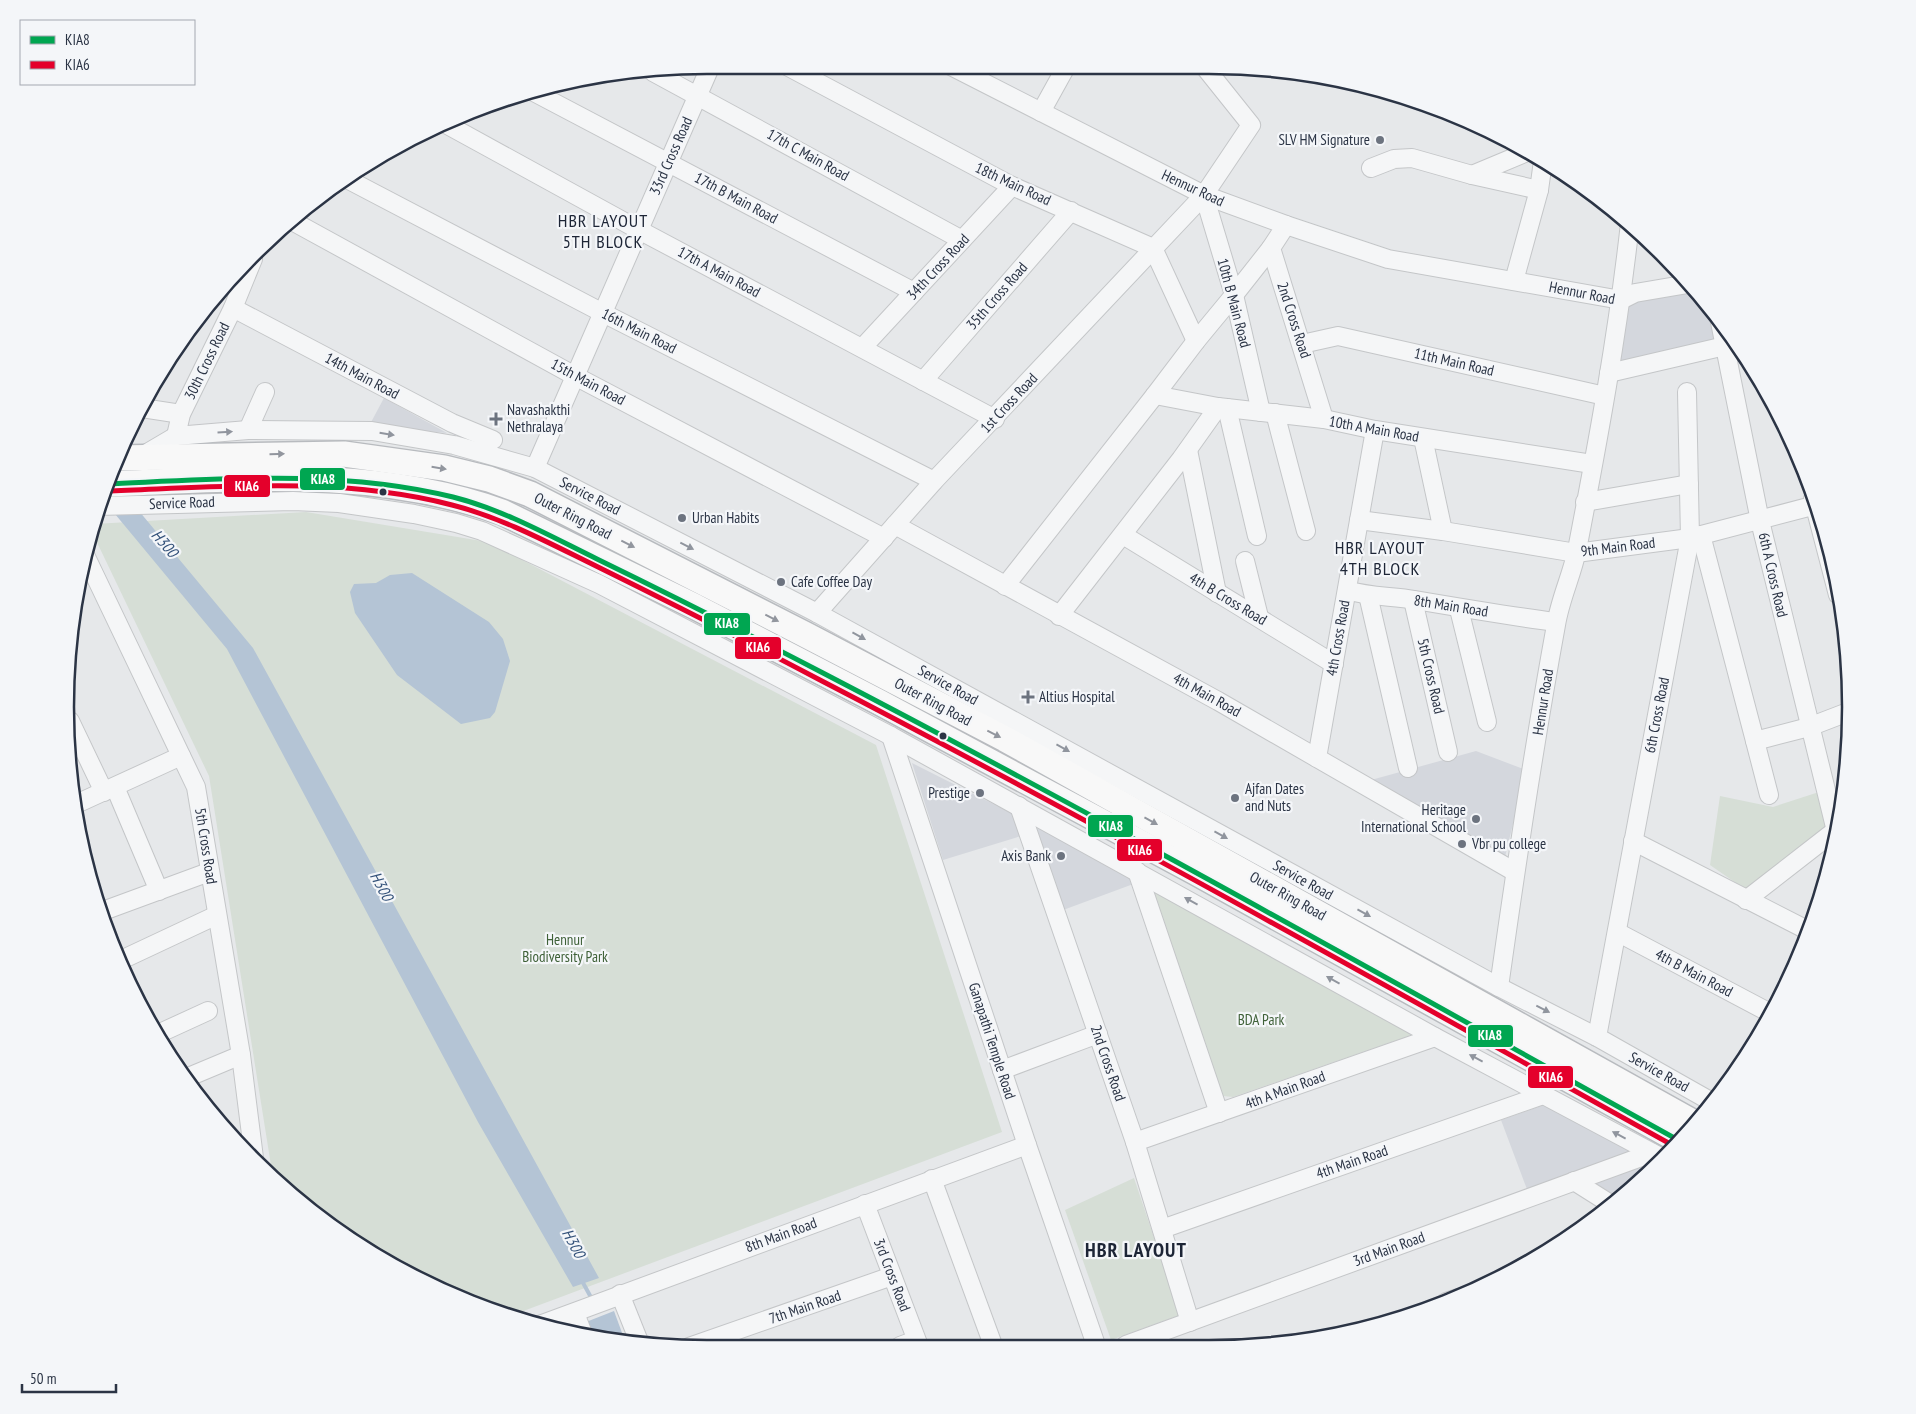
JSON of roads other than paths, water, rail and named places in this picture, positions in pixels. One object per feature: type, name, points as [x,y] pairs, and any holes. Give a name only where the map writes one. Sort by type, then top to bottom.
[{"type":"highway","name":"Outer Ring Road","points":[[125,457],[344,454],[444,468],[489,479],[530,494],[1005,739],[1689,1120]]},
{"type":"highway","name":"Outer Ring Road","points":[[115,484],[293,477],[342,479],[432,492],[470,500],[502,512],[696,607],[879,702],[1204,877],[1673,1137]]},
{"type":"street","name":"33rd Cross Road","points":[[535,468],[707,74]]},
{"type":"street","name":"18th Main Road","points":[[807,74],[1012,186],[1071,210],[1153,248]]},
{"type":"street","name":"Hennur Road","points":[[973,74],[1041,112],[1204,195],[1286,225],[1388,259],[1621,300],[1576,553],[1556,622],[1515,872],[1499,987]]},
{"type":"street","points":[[1041,112],[1062,74]]},
{"type":"street","name":"1st Cross Road","points":[[816,613],[934,481],[1204,195],[1251,125],[1210,74]]},
{"type":"street","name":"17th C Main Road","points":[[660,76],[962,240]]},
{"type":"street","name":"17th B Main Road","points":[[541,96],[914,292]]},
{"type":"street","name":"17th A Main Road","points":[[452,128],[639,230],[995,418]]},
{"type":"street","points":[[1472,175],[1519,155]]},
{"type":"street","points":[[1371,168],[1402,158],[1412,158],[1472,175],[1539,190]]},
{"type":"street","points":[[1514,281],[1539,190],[1542,169]]},
{"type":"street","name":"16th Main Road","points":[[352,182],[602,313],[934,481]]},
{"type":"street","name":"34th Cross Road","points":[[863,348],[1012,186]]},
{"type":"street","name":"10th B Main Road","points":[[1204,195],[1268,412],[1306,531]]},
{"type":"street","name":"35th Cross Road","points":[[923,381],[1071,210]]},
{"type":"street","name":"15th Main Road","points":[[298,224],[575,376],[889,532]]},
{"type":"street","points":[[1005,586],[1196,340],[1234,296],[1286,225]]},
{"type":"street","points":[[1621,300],[1629,233]]},
{"type":"street","points":[[1153,248],[1196,340]]},
{"type":"street","name":"2nd Cross Road","points":[[1271,248],[1324,419]]},
{"type":"street","name":"30th Cross Road","points":[[176,436],[181,414],[233,308],[248,270]]},
{"type":"street","points":[[1621,300],[1635,293],[1681,285]]},
{"type":"street","name":"14th Main Road","points":[[233,308],[452,423],[493,440]]},
{"type":"street","name":"11th Main Road","points":[[1302,344],[1338,336],[1605,396]]},
{"type":"street","name":"6th A Cross Road","points":[[1723,338],[1760,520],[1809,727],[1832,817]]},
{"type":"street","points":[[1609,373],[1725,346]]},
{"type":"street","points":[[248,430],[265,392]]},
{"type":"street","name":"6th Cross Road","points":[[1597,1037],[1633,841],[1696,537],[1690,484],[1687,392]]},
{"type":"street","name":"10th A Main Road","points":[[1155,395],[1222,407],[1324,419],[1375,430],[1592,464]]},
{"type":"street","points":[[1059,616],[1222,407]]},
{"type":"street","points":[[1222,407],[1257,536]]},
{"type":"street","points":[[149,409],[181,414]]},
{"type":"street","points":[[452,423],[454,445]]},
{"type":"street","name":"Service Road","points":[[141,456],[176,436],[248,430],[372,431],[454,445],[535,468],[816,613],[1499,987],[1597,1037],[1706,1099]]},
{"type":"street","name":"4th Cross Road","points":[[1317,758],[1375,430]]},
{"type":"street","points":[[1423,438],[1444,531]]},
{"type":"street","points":[[1188,450],[1217,593]]},
{"type":"street","points":[[1585,502],[1690,484]]},
{"type":"street","name":"Service Road","points":[[106,506],[293,501],[339,503],[386,509],[456,523],[482,531],[599,584],[890,736],[1435,1037],[1656,1156]]},
{"type":"street","name":"9th Main Road","points":[[1359,520],[1444,531],[1576,553],[1696,537],[1810,506]]},
{"type":"street","name":"4th Main Road","points":[[889,532],[1005,586],[1218,701],[1515,872]]},
{"type":"street","name":"4th B Cross Road","points":[[1123,535],[1334,664]]},
{"type":"street","points":[[1696,537],[1769,795]]},
{"type":"street","points":[[1245,561],[1259,617]]},
{"type":"street","name":"5th Cross Road","points":[[90,565],[196,787],[241,1055],[253,1148]]},
{"type":"street","name":"8th Main Road","points":[[1347,590],[1459,609],[1556,622]]},
{"type":"street","points":[[1368,595],[1408,768]]},
{"type":"street","name":"5th Cross Road","points":[[1413,600],[1448,752]]},
{"type":"street","points":[[1459,609],[1487,722]]},
{"type":"street","points":[[1755,741],[1809,727],[1842,714]]},
{"type":"street","points":[[75,729],[109,789],[159,891]]},
{"type":"street","name":"Ganapathi Temple Road","points":[[890,736],[1094,1340]]},
{"type":"street","points":[[81,802],[181,756]]},
{"type":"street","name":"2nd Cross Road","points":[[1019,806],[1135,1142],[1190,1322]]},
{"type":"street","points":[[1746,900],[1829,835]]},
{"type":"street","points":[[1633,841],[1802,928]]},
{"type":"street","points":[[1137,871],[1219,1113]]},
{"type":"street","points":[[107,910],[209,872]]},
{"type":"street","points":[[126,958],[218,915]]},
{"type":"street","name":"4th B Main Road","points":[[1617,932],[1765,1010]]},
{"type":"street","points":[[163,1031],[208,1011]]},
{"type":"street","points":[[1002,1070],[1098,1034]]},
{"type":"street","name":"4th A Main Road","points":[[1135,1142],[1435,1037]]},
{"type":"street","points":[[192,1075],[241,1055]]},
{"type":"street","name":"4th Main Road","points":[[1162,1229],[1543,1095]]},
{"type":"street","name":"8th Main Road","points":[[551,1321],[1027,1145]]},
{"type":"street","name":"3rd Main Road","points":[[1140,1340],[1574,1181],[1655,1156]]},
{"type":"street","points":[[932,1180],[991,1340]]},
{"type":"street","points":[[1574,1181],[1605,1200]]},
{"type":"street","name":"3rd Cross Road","points":[[865,1204],[892,1276],[911,1340]]},
{"type":"street","name":"7th Main Road","points":[[712,1340],[892,1276]]},
{"type":"street","points":[[620,1294],[637,1336]]},
{"type":"street","points":[[575,1312],[581,1327]]},
{"type":"water","points":[[139,511],[253,648],[599,1278],[573,1287],[478,1122],[227,649],[115,514]]},
{"type":"water","points":[[412,573],[489,622],[503,639],[510,661],[495,712],[490,718],[461,724],[397,675],[355,613],[350,592],[354,584],[376,583],[390,575]]},
{"type":"water","points":[[614,1311],[623,1335],[589,1329],[586,1322]]},
{"type":"waterway","name":"H300","points":[[582,1281],[593,1301]]},
{"type":"place","name":"SLV HM Signature","points":[[1380,140]]},
{"type":"place","name":"Navashakthi Nethralaya","points":[[496,419]]},
{"type":"place","name":"Urban Habits","points":[[682,518]]},
{"type":"place","name":"Cafe Coffee Day","points":[[781,582]]},
{"type":"place","name":"Altius Hospital","points":[[1028,697]]},
{"type":"place","name":"Prestige","points":[[980,793]]},
{"type":"place","name":"Ajfan Dates and Nuts","points":[[1235,798]]},
{"type":"place","name":"Heritage International School","points":[[1476,819]]},
{"type":"place","name":"Vbr pu college","points":[[1462,844]]},
{"type":"place","name":"Axis Bank","points":[[1061,856]]},
{"type":"district","name":"HBR LAYOUT 5TH BLOCK","points":[[603,231]]},
{"type":"district","name":"HBR LAYOUT 4TH BLOCK","points":[[1380,558]]},
{"type":"district","name":"HBR LAYOUT","points":[[1136,1250]]},
{"type":"park label","name":"Hennur Biodiversity Park","points":[[565,948]]},
{"type":"park label","name":"BDA Park","points":[[1261,1020]]}]
